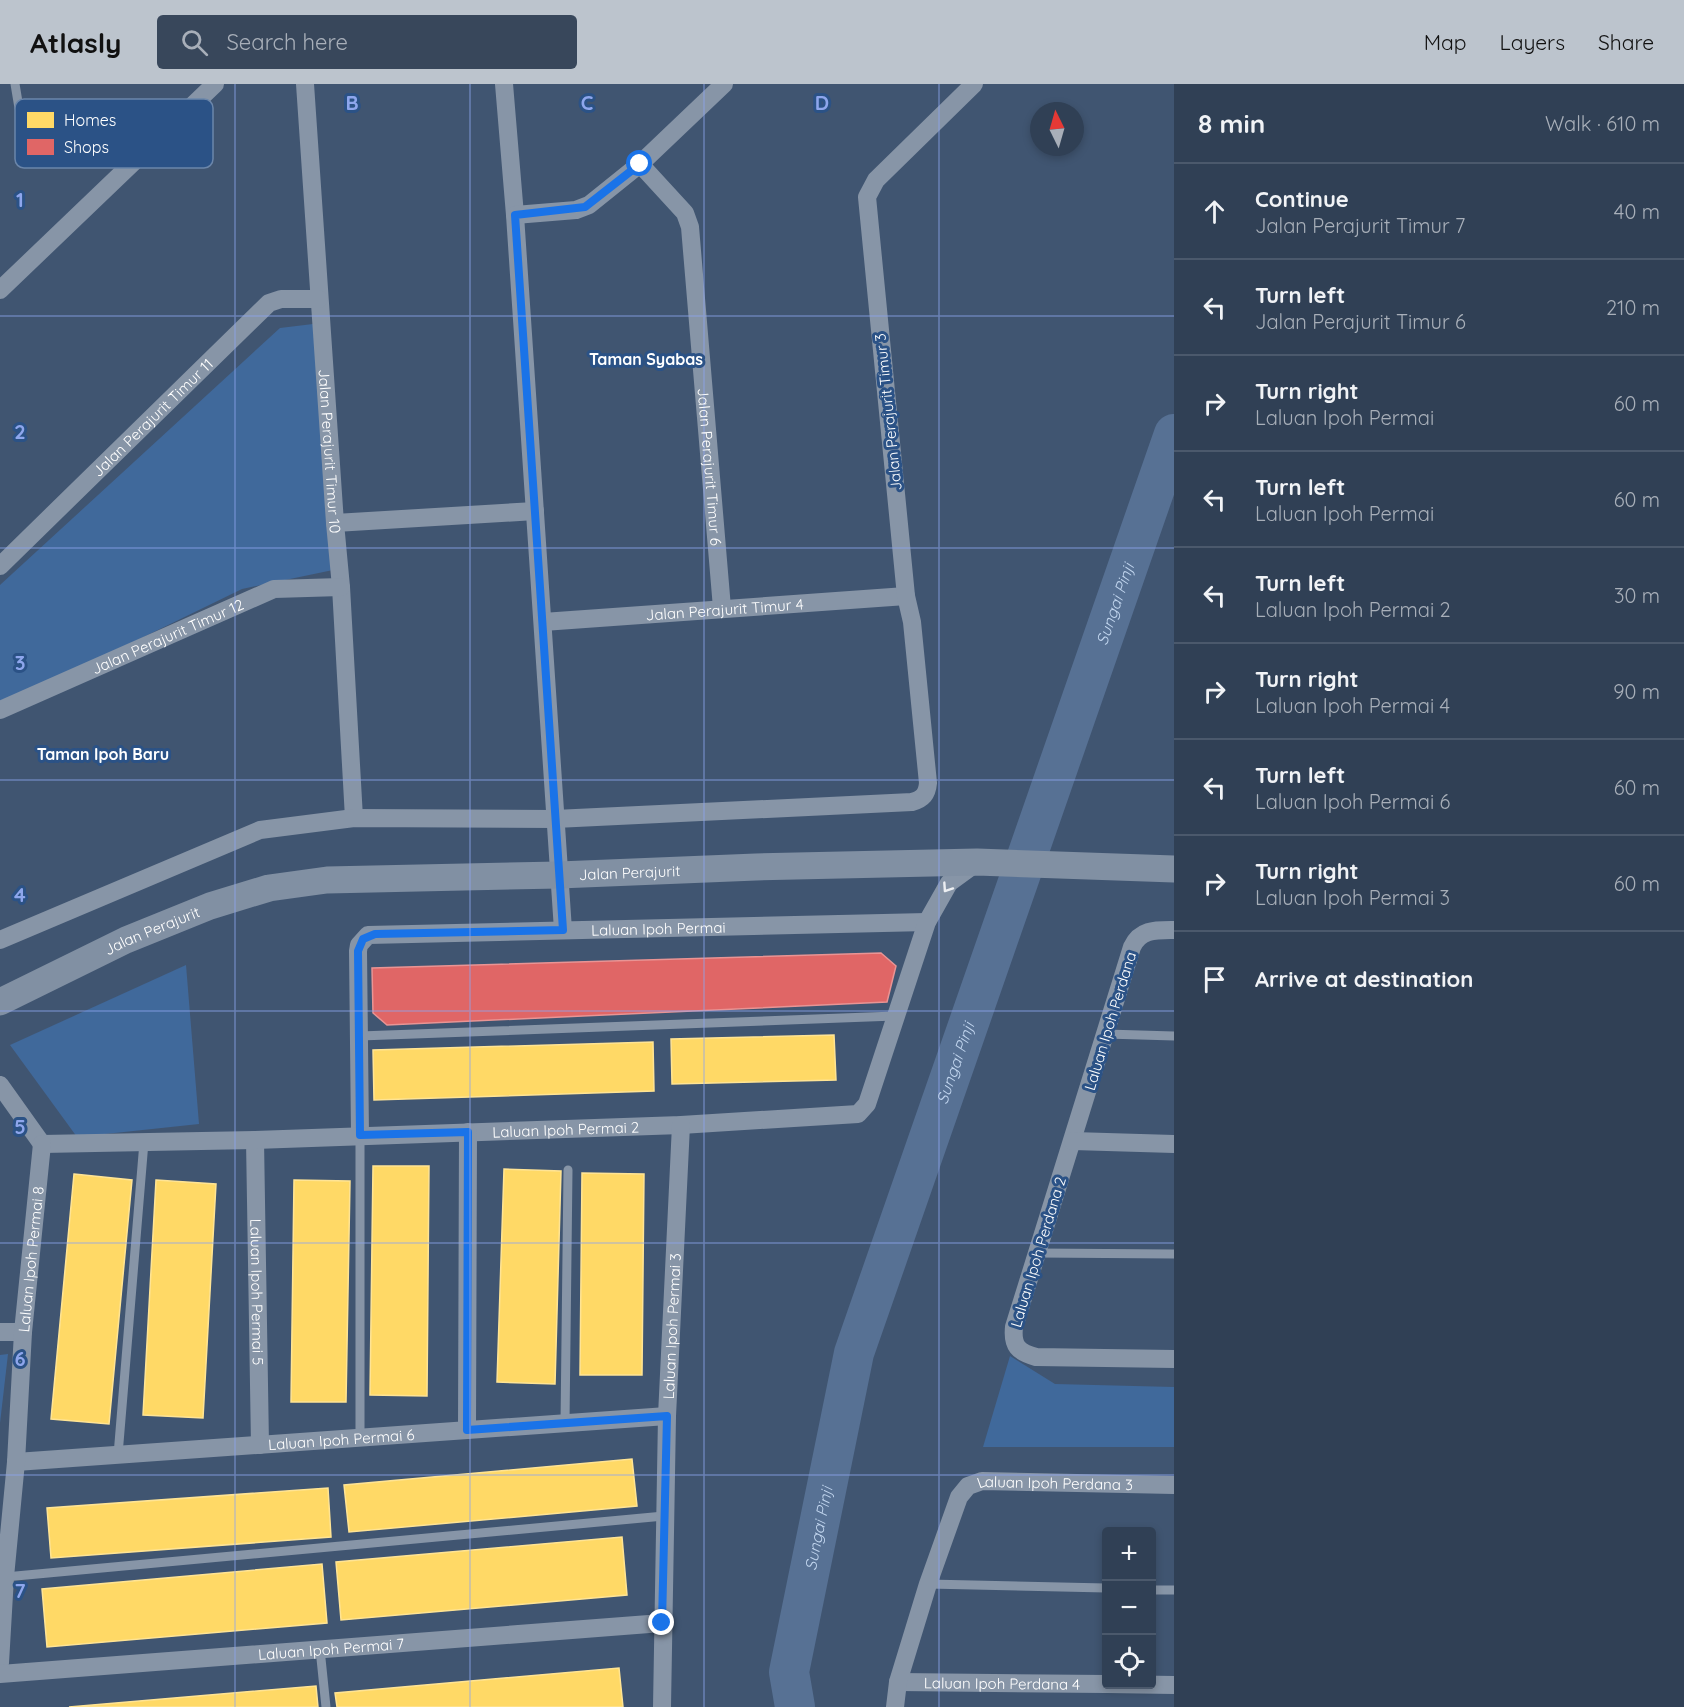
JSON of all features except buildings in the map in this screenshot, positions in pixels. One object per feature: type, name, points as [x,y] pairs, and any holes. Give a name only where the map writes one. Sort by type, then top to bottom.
[{"type":"street","points":[[199,99],[215,84]]},
{"type":"street","name":"Jalan Perajurit Timur 10","points":[[305,84],[341,587],[354,818]]},
{"type":"street","points":[[504,84],[515,215],[563,930]]},
{"type":"street","points":[[515,215],[585,207],[640,164],[724,84]]},
{"type":"street","name":"Jalan Perajurit Timur 3","points":[[555,819],[912,802],[924,796],[928,783],[912,622],[906,596],[867,197],[876,180],[974,84]]},
{"type":"street","name":"Jalan Perajurit Timur 6","points":[[640,164],[686,213],[690,227],[722,608]]},
{"type":"street","points":[[2,285],[126,168]]},
{"type":"street","name":"Jalan Perajurit Timur 11","points":[[0,566],[269,303],[281,299],[319,299]]},
{"type":"street","points":[[335,524],[535,511]]},
{"type":"street","name":"Jalan Perajurit Timur 12","points":[[0,710],[274,589],[341,587]]},
{"type":"street","name":"Jalan Perajurit Timur 4","points":[[543,622],[906,596]]},
{"type":"street","points":[[0,940],[260,830],[354,818],[555,819]]},
{"type":"street","points":[[895,1016],[927,922],[949,883],[977,862]]},
{"type":"street","name":"Jalan Perajurit","points":[[0,1002],[126,940],[210,906],[269,888],[327,880],[977,862],[1174,869]]},
{"type":"street","name":"Laluan Ipoh Permai","points":[[360,1135],[358,951],[359,945],[368,935],[927,922]]},
{"type":"street","name":"Laluan Ipoh Perdana","points":[[1072,1142],[1135,940],[1147,932],[1174,930]]},
{"type":"street","name":"Laluan Ipoh Permai 2","points":[[42,1144],[255,1140],[681,1125],[851,1116],[858,1114],[867,1104],[895,1016]]},
{"type":"street","points":[[0,1084],[42,1144]]},
{"type":"street","name":"Laluan Ipoh Permai 3","points":[[662,1707],[667,1416],[681,1125]]},
{"type":"street","points":[[467,1430],[468,1132]]},
{"type":"street","name":"Laluan Ipoh Permai 5","points":[[255,1140],[260,1445]]},
{"type":"street","points":[[1072,1142],[1174,1144]]},
{"type":"street","name":"Laluan Ipoh Perdana 2","points":[[1072,1142],[1014,1327],[1013,1337],[1017,1347],[1026,1354],[1036,1357],[1174,1359]]},
{"type":"street","name":"Laluan Ipoh Permai 8","points":[[0,1663],[5,1577],[16,1462],[22,1332],[42,1144]]},
{"type":"street","points":[[0,1332],[22,1332]]},
{"type":"street","name":"Laluan Ipoh Permai 6","points":[[16,1462],[667,1416]]},
{"type":"street","name":"Laluan Ipoh Perdana 3","points":[[895,1707],[898,1682],[928,1584],[962,1491],[974,1482],[1174,1485]]},
{"type":"street","name":"Laluan Ipoh Permai 7","points":[[0,1674],[662,1623]]},
{"type":"street","name":"Laluan Ipoh Perdana 4","points":[[898,1682],[1102,1684]]},
{"type":"street","name":"Laluan Ipoh Perdana 4","points":[[1156,1685],[1174,1685]]},
{"type":"lane","points":[[15,84],[18,99]]},
{"type":"lane","points":[[360,1036],[895,1016]]},
{"type":"lane","points":[[1106,1034],[1174,1036]]},
{"type":"lane","points":[[360,1135],[360,1438]]},
{"type":"lane","points":[[118,1455],[144,1142]]},
{"type":"lane","points":[[565,1423],[568,1170]]},
{"type":"lane","points":[[1037,1253],[1174,1254]]},
{"type":"lane","points":[[5,1577],[664,1516]]},
{"type":"lane","points":[[928,1584],[1102,1588]]},
{"type":"lane","points":[[1156,1590],[1174,1590]]},
{"type":"lane","points":[[320,1649],[326,1707]]},
{"type":"shaded area","points":[[313,324],[333,570],[242,589],[0,707],[0,585],[280,328]]},
{"type":"shaded area","points":[[186,965],[199,1124],[77,1137],[10,1045]]},
{"type":"shaded area","points":[[8,1354],[0,1423],[0,1355]]},
{"type":"shaded area","points":[[1010,1356],[1055,1384],[1174,1387],[1174,1447],[983,1447]]},
{"type":"waterway","name":"Sungai Pinji","points":[[795,1707],[789,1672],[854,1353],[1174,434]]},
{"type":"district","name":"Taman Syabas","points":[[646,359]]},
{"type":"district","name":"Taman Ipoh Baru","points":[[103,754]]},
{"type":"route","points":[[640,164],[585,207],[576,210],[515,215],[563,930],[375,934],[363,939],[358,951],[360,1135],[468,1132],[467,1430],[667,1416],[662,1623]]}]
